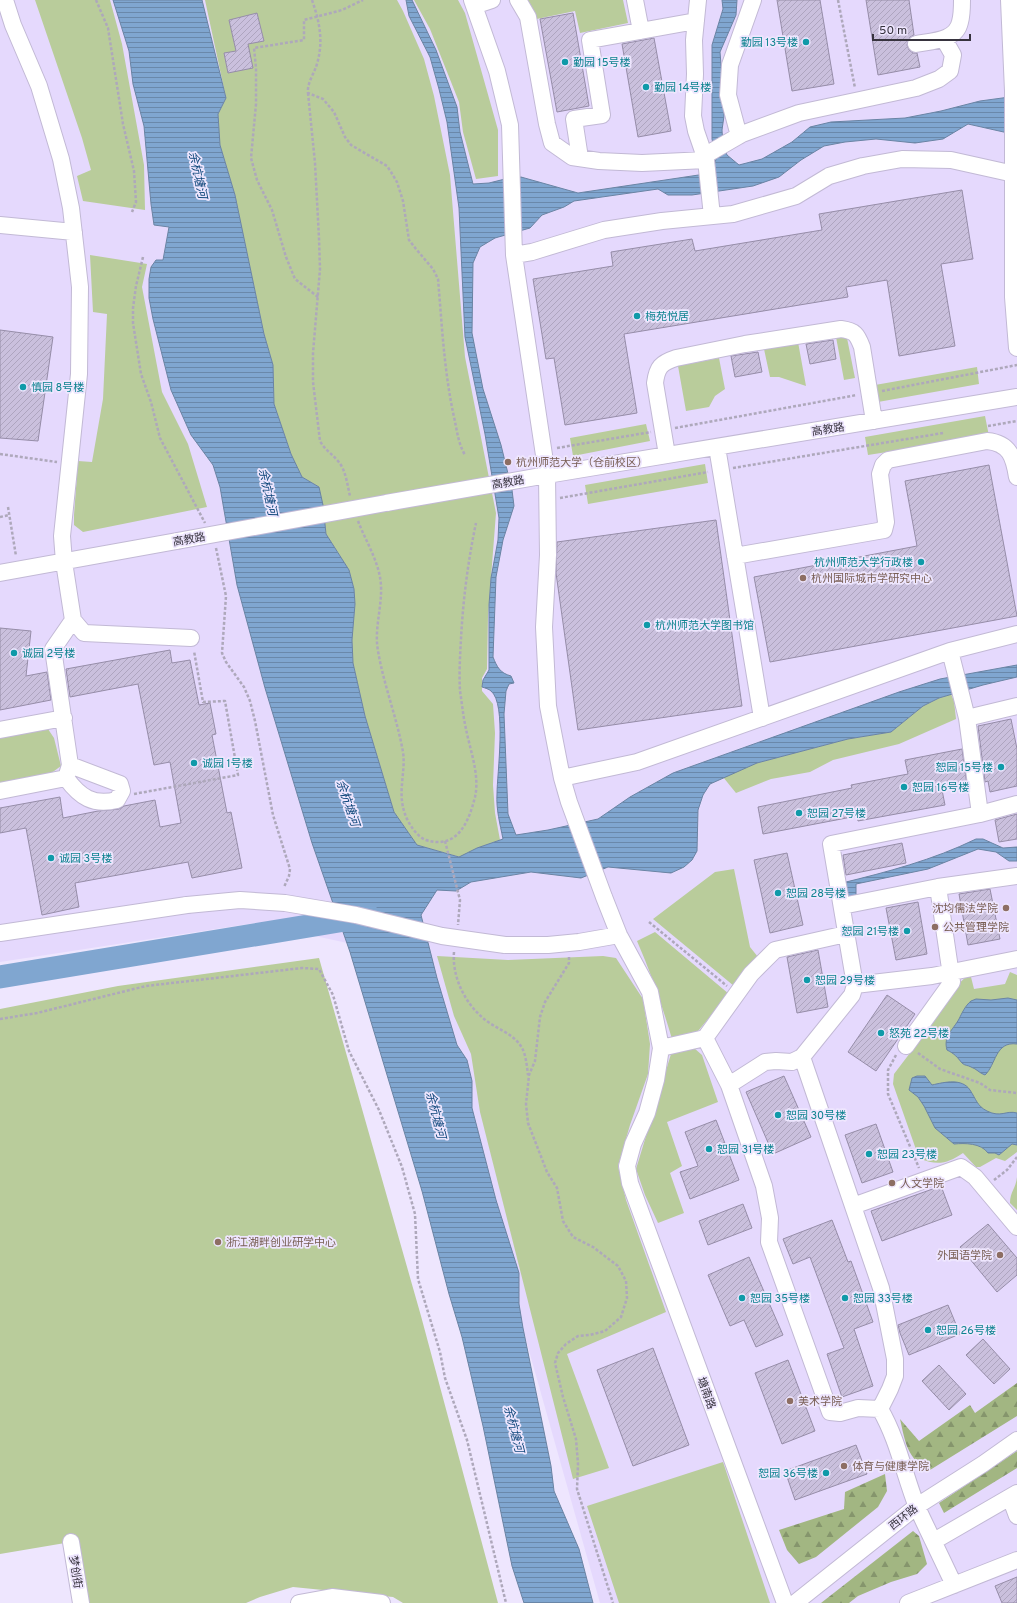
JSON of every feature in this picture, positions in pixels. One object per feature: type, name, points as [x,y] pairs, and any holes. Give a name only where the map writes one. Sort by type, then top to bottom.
[{"type":"street","points":[[5,0],[13,25],[39,86],[61,159],[71,208],[74,232],[80,287],[79,374],[62,536],[64,562],[74,620],[84,633],[191,638]]},
{"type":"street","points":[[473,3],[492,0]]},
{"type":"street","points":[[518,0],[528,17],[547,124],[552,143],[572,157],[599,161],[642,163],[707,156],[733,139],[799,113],[916,88],[939,79],[950,71],[953,55],[944,39]]},
{"type":"street","points":[[635,0],[641,31]]},
{"type":"street","points":[[698,0],[694,57],[693,116],[696,131],[707,156],[712,212]]},
{"type":"street","points":[[733,139],[728,95],[730,64],[745,27],[753,0]]},
{"type":"street","points":[[916,44],[944,39],[954,34],[960,23],[962,0]]},
{"type":"street","points":[[1009,0],[1013,91],[1013,297],[1017,348]]},
{"type":"street","name":"塘南路","points":[[473,3],[497,71],[510,125],[513,251],[547,475],[548,555],[544,643],[548,706],[562,778],[569,802],[619,935],[650,992],[661,1048],[656,1080],[647,1113],[633,1144],[627,1166],[630,1183],[785,1603]]},
{"type":"street","points":[[580,158],[574,119],[602,115],[590,40],[696,21]]},
{"type":"street","points":[[513,251],[532,252],[604,230],[712,212],[733,214],[796,196],[829,176],[863,166],[902,159],[951,160],[1014,174]]},
{"type":"street","points":[[0,225],[74,232]]},
{"type":"street","points":[[666,455],[655,383],[656,373],[660,366],[666,361],[676,358],[745,344],[841,329],[851,330],[858,336],[862,347],[874,421]]},
{"type":"street","name":"高教路","points":[[0,573],[547,475],[1017,398]]},
{"type":"street","points":[[735,556],[884,530],[886,522],[880,474],[883,465],[888,460],[987,441],[997,442],[1008,450],[1014,459],[1017,477]]},
{"type":"street","points":[[717,447],[762,718]]},
{"type":"street","points":[[0,791],[68,771],[120,784],[122,791],[117,800],[107,803],[89,800],[76,792],[68,771],[64,718],[54,649],[74,620]]},
{"type":"street","points":[[562,778],[637,762],[762,718],[952,658],[1017,634]]},
{"type":"street","points":[[952,658],[967,718],[980,814]]},
{"type":"street","points":[[967,718],[1017,706]]},
{"type":"street","points":[[0,730],[64,718]]},
{"type":"street","points":[[729,1085],[765,1062],[792,1062],[802,1057],[852,995],[855,985],[830,844],[980,814],[1017,804]]},
{"type":"street","points":[[842,906],[938,888],[1016,881]]},
{"type":"street","points":[[906,1046],[952,982],[938,888]]},
{"type":"street","points":[[0,933],[187,905],[240,900],[285,903],[356,914],[442,936],[505,945],[548,945],[571,943],[619,935]]},
{"type":"street","points":[[661,1048],[705,1038],[751,974],[775,950],[846,934]]},
{"type":"street","points":[[855,985],[932,976],[1017,959]]},
{"type":"street","points":[[705,1038],[729,1085],[764,1186],[770,1218],[769,1242],[830,1412],[840,1413],[858,1408],[880,1409]]},
{"type":"street","points":[[802,1057],[881,1288],[895,1359],[895,1376],[880,1409]]},
{"type":"street","points":[[853,1206],[961,1167],[976,1177],[1017,1227]]},
{"type":"street","points":[[880,1409],[886,1419],[902,1460],[917,1506],[954,1585]]},
{"type":"street","name":"西环路","points":[[795,1603],[917,1506],[1017,1440]]},
{"type":"street","points":[[934,1541],[1014,1495],[1017,1516]]},
{"type":"street","name":"梦创街","points":[[71,1542],[81,1603]]},
{"type":"street","points":[[908,1603],[1017,1560]]},
{"type":"street","points":[[299,1603],[332,1597],[382,1603]]},
{"type":"path","points":[[96,0],[108,28],[123,124],[134,171],[136,202],[132,212]]},
{"type":"path","points":[[312,0],[321,29],[321,45],[316,66],[307,88],[316,163],[320,269],[313,353],[313,382],[320,441],[325,450],[338,460],[344,472],[351,501]]},
{"type":"path","points":[[318,297],[295,279],[286,257],[272,210],[257,180],[251,158],[256,104],[256,68],[254,48],[304,40],[304,20],[342,10],[363,0]]},
{"type":"path","points":[[838,0],[857,101]]},
{"type":"path","points":[[308,93],[323,99],[334,112],[345,137],[351,145],[387,166],[397,182],[403,201],[409,240],[433,269],[438,279],[444,352],[451,403],[459,445],[465,455]]},
{"type":"path","points":[[143,257],[133,308],[133,323],[141,374],[151,402],[160,438],[207,527]]},
{"type":"path","points":[[544,450],[869,393],[1017,365]]},
{"type":"path","points":[[986,426],[1017,421]]},
{"type":"path","points":[[547,501],[721,470],[947,433]]},
{"type":"path","points":[[0,454],[69,464]]},
{"type":"path","points":[[8,507],[18,570]]},
{"type":"path","points":[[356,514],[380,573],[381,586],[376,626],[377,649],[383,678],[400,736],[403,755],[402,800],[405,815],[417,833],[425,840],[440,842],[452,840],[463,829],[469,817],[476,794],[476,777],[463,712],[460,668],[464,591],[476,523]]},
{"type":"path","points":[[0,517],[9,515]]},
{"type":"path","points":[[216,547],[226,596],[222,653],[226,662],[244,687],[252,707],[273,816],[290,869],[290,876],[284,887]]},
{"type":"path","points":[[122,791],[135,794],[238,775],[225,700],[203,702],[191,638]]},
{"type":"path","points":[[445,841],[460,900],[458,927]]},
{"type":"path","points":[[649,922],[737,993]]},
{"type":"path","points":[[571,943],[569,963],[545,1002],[540,1017],[535,1061],[529,1076],[526,1104],[528,1123],[547,1172],[557,1188],[563,1221],[573,1237],[593,1248],[618,1266],[626,1281],[627,1298],[621,1317],[605,1331],[590,1336],[578,1336],[566,1344],[558,1353],[555,1363],[563,1397],[576,1439],[578,1464],[577,1489],[613,1603]]},
{"type":"path","points":[[454,947],[454,969],[463,994],[483,1018],[512,1036],[523,1048],[529,1076]]},
{"type":"path","points":[[0,1020],[146,986],[302,968],[319,969],[334,995],[349,1051],[379,1110],[402,1167],[415,1214],[418,1279],[440,1352],[445,1378],[467,1440],[506,1603]]},
{"type":"path","points":[[924,1180],[888,1094],[888,1070],[896,1056],[906,1046],[940,1069],[980,1083],[990,1090],[1017,1093]]},
{"type":"path","points":[[985,1188],[1007,1170],[1017,1157]]},
{"type":"shaded area","name":"杭州师范大学（仓前校区）","points":[[0,0],[1017,0],[1017,1603],[600,1603],[526,1340],[412,957],[255,923],[0,962]]},
{"type":"green space","points":[[35,0],[110,0],[122,44],[144,165],[145,210],[83,201],[77,176],[91,170],[82,138]]},
{"type":"green space","points":[[205,0],[397,0],[424,59],[434,96],[450,175],[465,357],[496,513],[488,616],[487,669],[482,678],[482,691],[493,704],[495,733],[493,785],[495,813],[500,840],[477,848],[460,857],[417,845],[394,812],[365,716],[353,663],[352,640],[355,604],[354,589],[349,570],[326,534],[319,487],[302,477],[291,454],[274,404],[273,365],[264,334],[235,195],[220,145],[218,114],[226,98]]},
{"type":"green space","points":[[414,0],[458,0],[465,13],[498,130],[498,176],[476,179],[463,132],[459,102],[430,29]]},
{"type":"green space","points":[[525,0],[623,0],[628,23],[580,33],[575,11],[532,20]]},
{"type":"green space","points":[[90,255],[147,264],[142,287],[162,392],[188,444],[207,507],[83,532],[74,525],[78,461],[92,462],[103,399],[107,314],[93,312]]},
{"type":"green space","points":[[845,335],[847,338],[855,378],[844,380],[836,337]]},
{"type":"green space","points":[[798,342],[806,386],[779,377],[770,377],[764,349]]},
{"type":"green space","points":[[719,358],[725,389],[715,396],[709,407],[686,411],[678,366]]},
{"type":"green space","points":[[977,367],[979,384],[878,402],[875,385]]},
{"type":"green space","points":[[985,416],[989,436],[868,455],[865,437]]},
{"type":"green space","points":[[646,424],[650,441],[573,456],[570,438]]},
{"type":"green space","points":[[705,464],[708,483],[588,504],[585,485]]},
{"type":"green space","points":[[951,694],[954,701],[956,719],[899,744],[833,760],[810,772],[771,779],[736,793],[723,777],[757,763],[848,739],[891,732],[923,706]]},
{"type":"green space","points":[[48,729],[54,738],[61,766],[50,774],[0,783],[0,738]]},
{"type":"green space","points":[[734,869],[750,947],[758,957],[734,986],[653,919],[715,872]]},
{"type":"green space","points":[[655,932],[729,994],[698,1031],[672,1039],[656,989],[637,941]]},
{"type":"green space","points":[[437,956],[508,960],[603,956],[616,958],[643,999],[650,1044],[648,1074],[630,1125],[618,1166],[626,1200],[666,1312],[567,1354],[609,1468],[573,1479],[480,1112],[471,1054],[454,1016]]},
{"type":"green space","name":"浙江湖畔创业研学中心","points":[[319,958],[421,1316],[498,1603],[403,1603],[393,1597],[293,1587],[246,1603],[83,1603],[71,1542],[0,1554],[0,1009],[118,986]]},
{"type":"green space","points":[[1010,972],[1017,975],[1017,1152],[1005,1161],[996,1158],[980,1167],[976,1167],[963,1153],[947,1162],[937,1163],[925,1161],[919,1158],[893,1084],[894,1074],[929,1028],[950,992],[970,973],[974,989],[1005,984]]},
{"type":"green space","points":[[687,1048],[694,1048],[702,1055],[718,1102],[667,1122],[682,1166],[670,1173],[684,1213],[658,1223],[645,1195],[636,1169],[671,1054]]},
{"type":"green space","points":[[1017,1177],[1017,1210],[1010,1203]]},
{"type":"green space","points":[[1017,1383],[1017,1416],[930,1470],[916,1461],[908,1449],[900,1419],[919,1441],[970,1405],[975,1413]]},
{"type":"green space","points":[[1017,1451],[1017,1468],[944,1513],[939,1503]]},
{"type":"green space","points":[[723,1462],[770,1603],[619,1603],[587,1506]]},
{"type":"green space","points":[[885,1474],[887,1491],[878,1507],[816,1557],[799,1564],[787,1550],[779,1530],[844,1509],[845,1492]]},
{"type":"green space","points":[[913,1531],[919,1536],[927,1564],[917,1574],[891,1582],[858,1596],[849,1603],[821,1603]]},
{"type":"water","name":"余杭塘河","points":[[113,0],[202,0],[226,98],[218,114],[220,145],[235,195],[264,334],[273,365],[274,404],[291,454],[302,477],[319,487],[323,505],[326,534],[349,570],[354,589],[355,604],[352,640],[353,663],[365,716],[394,812],[417,845],[459,857],[477,848],[503,839],[497,805],[500,740],[499,710],[496,698],[491,691],[482,687],[483,680],[489,670],[489,605],[491,578],[498,540],[499,518],[485,434],[465,337],[459,208],[447,122],[430,57],[409,16],[406,0],[412,0],[436,50],[457,107],[460,132],[473,184],[489,183],[521,177],[578,193],[712,173],[716,159],[712,139],[712,45],[723,9],[722,0],[737,0],[736,15],[720,52],[724,116],[722,130],[723,146],[727,155],[739,165],[762,159],[792,142],[810,127],[831,122],[905,118],[980,101],[1017,96],[1017,135],[968,124],[943,139],[915,143],[876,139],[845,142],[824,146],[801,160],[779,177],[753,186],[692,195],[668,195],[658,189],[574,201],[564,207],[542,215],[530,228],[495,238],[480,247],[473,263],[472,333],[483,389],[501,445],[512,490],[514,506],[503,540],[496,577],[493,657],[499,669],[511,676],[514,683],[509,684],[506,691],[504,714],[508,814],[516,835],[548,830],[598,819],[630,797],[673,773],[899,692],[940,679],[1017,665],[1017,677],[939,698],[923,706],[891,732],[848,739],[757,763],[710,784],[703,795],[698,810],[697,851],[692,860],[684,867],[671,873],[608,867],[581,878],[531,872],[471,882],[456,891],[437,890],[421,915],[437,978],[457,1045],[467,1060],[472,1081],[472,1108],[496,1200],[519,1273],[519,1304],[551,1466],[554,1491],[579,1549],[593,1603],[524,1603],[512,1566],[483,1426],[462,1337],[422,1191],[350,952],[312,843],[265,688],[237,585],[220,487],[213,465],[191,435],[171,390],[149,298],[149,279],[151,267],[156,260],[163,260],[169,227],[154,225],[144,126],[133,84],[129,51]]},
{"type":"water","points":[[976,839],[983,839],[1003,848],[1017,847],[1017,861],[1009,861],[996,852],[978,849],[928,869],[856,884],[856,897],[845,898],[842,883],[893,870],[927,859]]},
{"type":"water","points":[[1008,998],[1017,1000],[1017,1044],[1004,1046],[985,1075],[963,1064],[954,1054],[947,1050],[947,1037],[965,1007],[971,1001],[976,999],[991,1000]]},
{"type":"water","points":[[917,1076],[925,1076],[932,1085],[953,1082],[963,1084],[967,1086],[981,1107],[992,1113],[1017,1113],[1017,1145],[1012,1144],[999,1155],[995,1153],[988,1153],[977,1145],[954,1144],[935,1128],[918,1097],[909,1090],[912,1078]]},
{"type":"building","name":"勤园 13号楼","points":[[777,0],[820,0],[834,84],[792,91]]},
{"type":"building","points":[[866,0],[909,0],[914,35],[910,37],[907,45],[909,50],[913,53],[917,53],[920,67],[878,75]]},
{"type":"building","points":[[257,13],[264,41],[248,44],[253,68],[228,73],[224,53],[236,51],[229,20]]},
{"type":"building","name":"勤园 15号楼","points":[[573,13],[589,106],[557,112],[540,19]]},
{"type":"building","name":"勤园 14号楼","points":[[654,38],[671,131],[638,137],[622,44]]},
{"type":"building","name":"梅苑悦居","points":[[962,190],[973,259],[941,264],[955,346],[899,356],[887,280],[846,287],[848,297],[624,334],[637,413],[565,425],[554,358],[546,359],[533,279],[613,266],[611,252],[692,239],[695,251],[822,230],[819,214]]},
{"type":"building","name":"慎园 8号楼","points":[[0,330],[53,337],[38,441],[0,438]]},
{"type":"building","points":[[833,340],[836,359],[810,364],[806,344]]},
{"type":"building","points":[[758,352],[762,372],[735,377],[731,356]]},
{"type":"building","name":"杭州师范大学行政楼","points":[[989,465],[1017,616],[770,662],[754,577],[917,546],[905,481]]},
{"type":"building","name":"杭州师范大学图书馆","points":[[716,520],[742,706],[578,730],[556,573],[557,542]]},
{"type":"building","name":"诚园 2号楼","points":[[0,628],[31,631],[26,676],[47,672],[51,700],[0,710]]},
{"type":"building","points":[[170,650],[172,663],[190,660],[199,705],[210,703],[216,734],[212,735],[227,813],[231,812],[242,868],[192,878],[188,862],[75,883],[79,907],[42,915],[26,828],[0,833],[0,808],[60,797],[63,818],[98,811],[119,809],[124,806],[155,800],[160,827],[181,823],[170,762],[154,765],[138,684],[70,697],[66,669]]},
{"type":"building","name":"恕园 15号楼","points":[[1011,719],[1017,749],[1017,786],[990,792],[988,781],[985,782],[978,726]]},
{"type":"building","name":"恕园 16号楼","points":[[962,749],[967,785],[942,790],[945,805],[858,821],[857,816],[763,834],[758,807],[852,788],[851,785],[908,774],[905,760]]},
{"type":"building","points":[[1017,814],[1017,839],[999,842],[995,820]]},
{"type":"building","points":[[902,843],[906,863],[846,875],[843,855]]},
{"type":"building","name":"恕园 28号楼","points":[[787,853],[803,925],[770,933],[754,860]]},
{"type":"building","points":[[990,889],[1000,939],[968,945],[959,894]]},
{"type":"building","name":"恕园 21号楼","points":[[918,902],[927,954],[896,960],[886,908]]},
{"type":"building","name":"恕园 29号楼","points":[[818,950],[828,1007],[797,1013],[787,957]]},
{"type":"building","name":"怒苑 22号楼","points":[[887,995],[915,1014],[876,1071],[848,1052]]},
{"type":"building","name":"恕园 30号楼","points":[[784,1076],[811,1137],[773,1154],[746,1092]]},
{"type":"building","name":"恕园 31号楼","points":[[716,1120],[739,1180],[690,1199],[680,1172],[698,1166],[685,1132]]},
{"type":"building","name":"恕园 23号楼","points":[[876,1124],[893,1172],[862,1183],[845,1135]]},
{"type":"building","points":[[941,1186],[952,1215],[882,1241],[871,1211]]},
{"type":"building","points":[[743,1204],[752,1228],[708,1245],[699,1221]]},
{"type":"building","points":[[832,1220],[848,1262],[851,1261],[873,1322],[854,1329],[873,1386],[842,1397],[827,1354],[844,1348],[810,1257],[793,1264],[783,1239]]},
{"type":"building","points":[[988,1224],[1017,1258],[1017,1275],[997,1292],[960,1247]]},
{"type":"building","name":"恕园 35号楼","points":[[749,1257],[783,1335],[756,1347],[744,1320],[730,1326],[708,1275]]},
{"type":"building","name":"恕园 26号楼","points":[[948,1305],[960,1334],[909,1355],[898,1325]]},
{"type":"building","points":[[983,1339],[1010,1369],[994,1384],[966,1355]]},
{"type":"building","points":[[653,1348],[689,1445],[633,1466],[597,1370]]},
{"type":"building","points":[[788,1360],[815,1431],[782,1444],[755,1373]]},
{"type":"building","points":[[939,1365],[966,1394],[949,1410],[922,1381]]},
{"type":"building","name":"恕园 36号楼","points":[[856,1445],[867,1474],[795,1500],[785,1471]]},
{"type":"building","points":[[1017,1577],[1017,1603],[1002,1603],[995,1586]]},
{"type":"waterway","points":[[0,977],[369,916]]},
{"type":"place","name":"勤园 13号楼","points":[[806,42]]},
{"type":"place","name":"勤园 15号楼","points":[[565,62]]},
{"type":"place","name":"勤园 14号楼","points":[[646,87]]},
{"type":"place","name":"梅苑悦居","points":[[637,316]]},
{"type":"place","name":"慎园 8号楼","points":[[23,387]]},
{"type":"place","name":"杭州师范大学（仓前校区）","points":[[508,462]]},
{"type":"place","name":"杭州师范大学行政楼","points":[[921,562]]},
{"type":"place","name":"杭州国际城市学研究中心","points":[[803,578]]},
{"type":"place","name":"杭州师范大学图书馆","points":[[647,625]]},
{"type":"place","name":"诚园 2号楼","points":[[14,653]]},
{"type":"place","name":"诚园 1号楼","points":[[194,763]]},
{"type":"place","name":"恕园 15号楼","points":[[1001,767]]},
{"type":"place","name":"恕园 16号楼","points":[[904,787]]},
{"type":"place","name":"恕园 27号楼","points":[[799,813]]},
{"type":"place","name":"诚园 3号楼","points":[[51,858]]},
{"type":"place","name":"恕园 28号楼","points":[[778,893]]},
{"type":"place","name":"沈均儒法学院","points":[[1006,908]]},
{"type":"place","name":"公共管理学院","points":[[935,927]]},
{"type":"place","name":"恕园 21号楼","points":[[907,931]]},
{"type":"place","name":"恕园 29号楼","points":[[807,980]]},
{"type":"place","name":"怒苑 22号楼","points":[[881,1033]]},
{"type":"place","name":"恕园 30号楼","points":[[778,1115]]},
{"type":"place","name":"恕园 31号楼","points":[[709,1149]]},
{"type":"place","name":"恕园 23号楼","points":[[869,1154]]},
{"type":"place","name":"人文学院","points":[[892,1183]]},
{"type":"place","name":"浙江湖畔创业研学中心","points":[[218,1242]]},
{"type":"place","name":"外国语学院","points":[[1000,1255]]},
{"type":"place","name":"恕园 35号楼","points":[[742,1298]]},
{"type":"place","name":"恕园 33号楼","points":[[845,1298]]},
{"type":"place","name":"恕园 26号楼","points":[[928,1330]]},
{"type":"place","name":"美术学院","points":[[790,1401]]},
{"type":"place","name":"体育与健康学院","points":[[844,1466]]},
{"type":"place","name":"恕园 36号楼","points":[[826,1473]]}]
